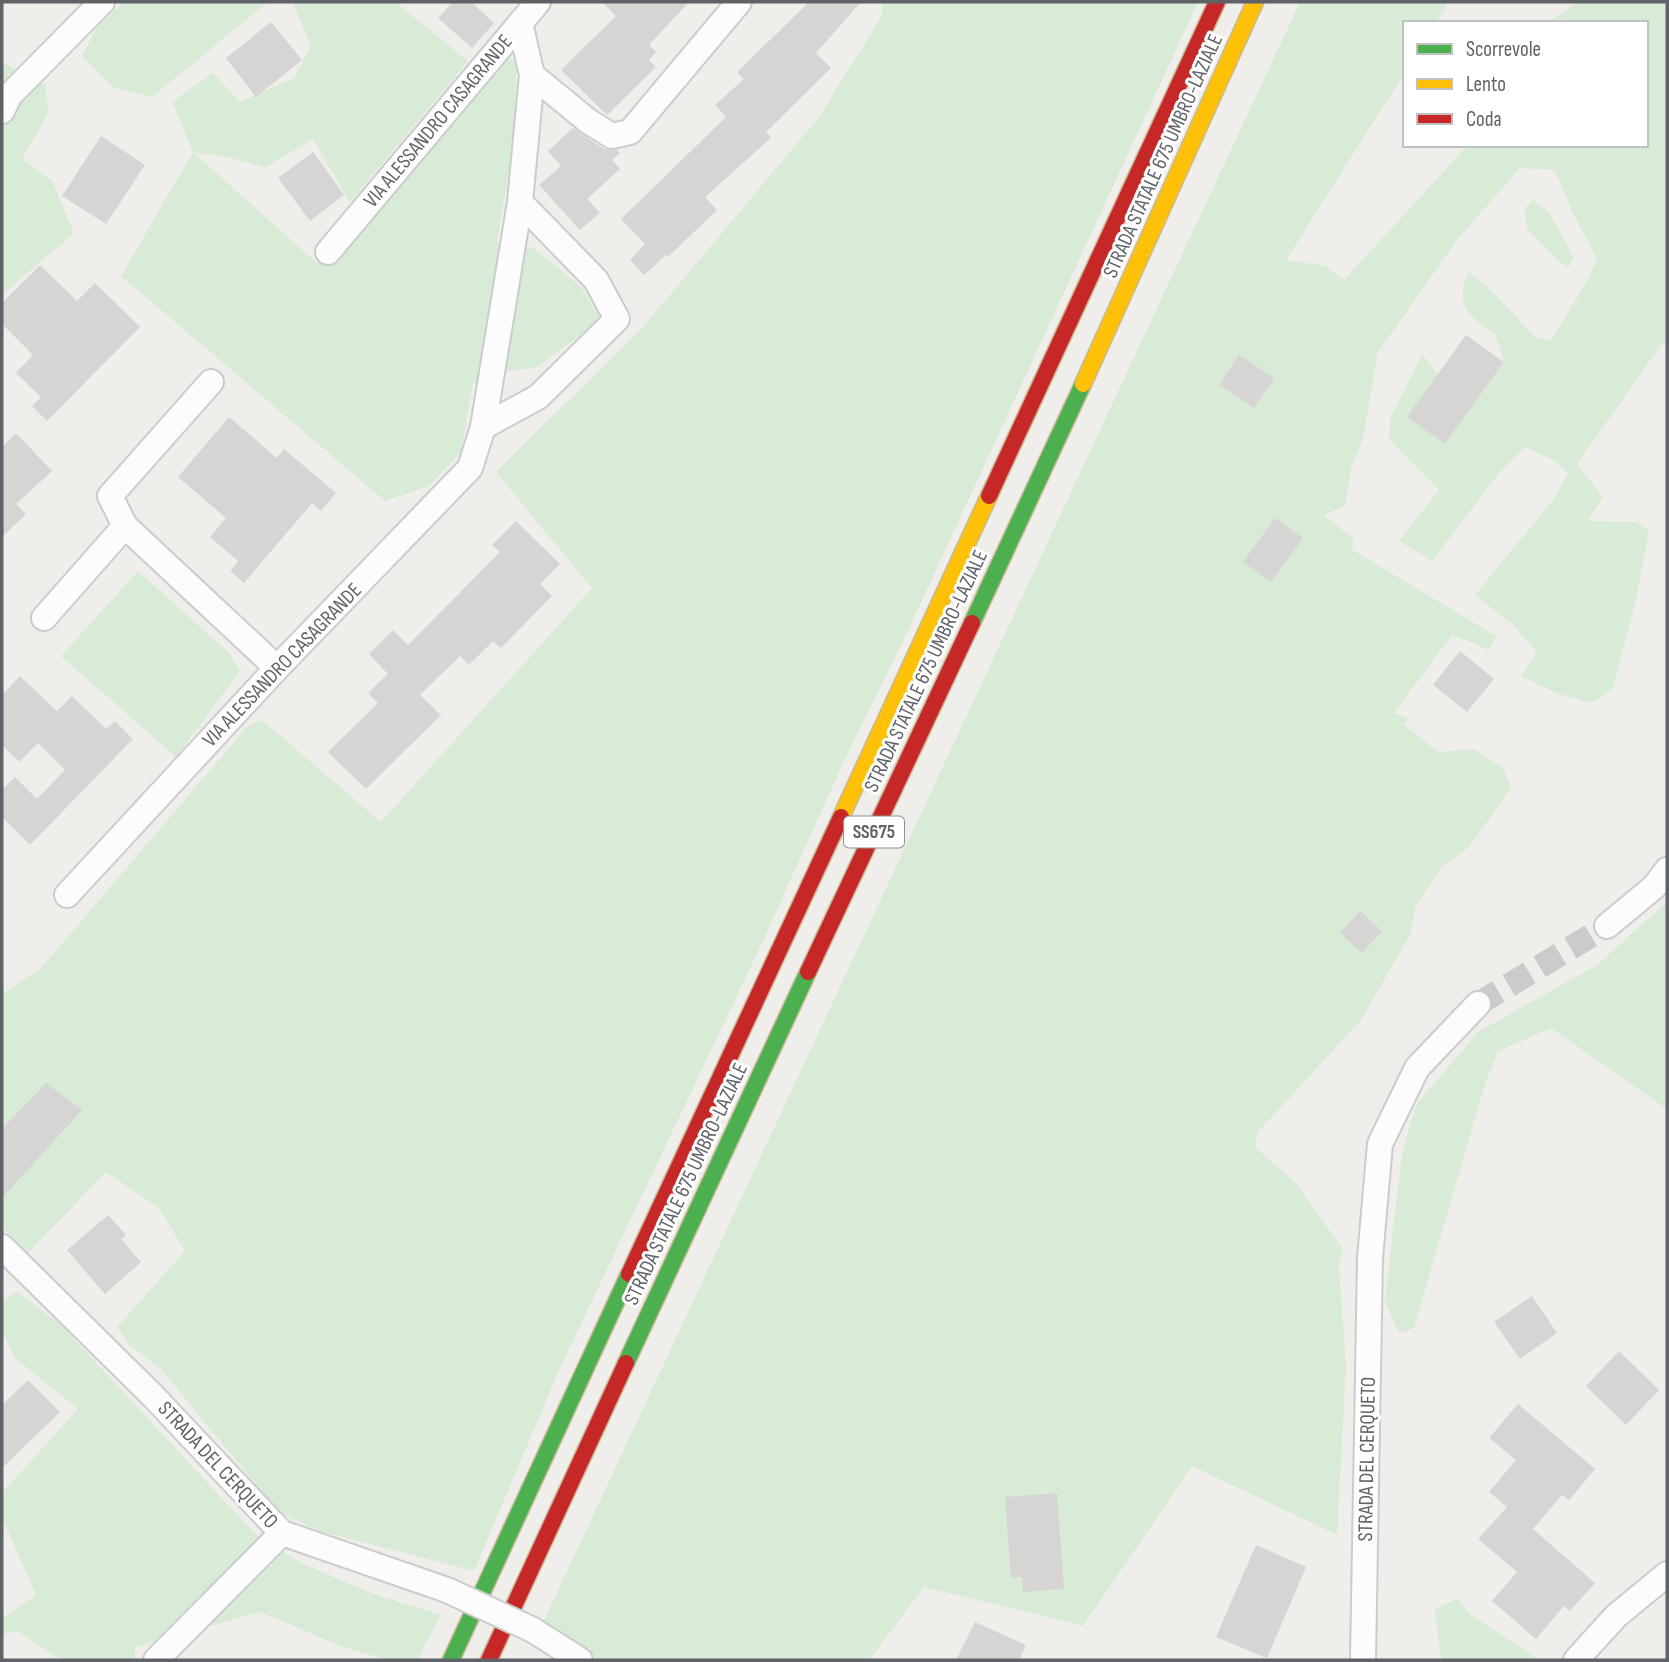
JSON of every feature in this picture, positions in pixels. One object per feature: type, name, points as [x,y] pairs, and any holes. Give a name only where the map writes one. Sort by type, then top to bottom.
[{"type":"highway","name":"STRADA STATALE 675 UMBRO-LAZIALE","points":[[451,1660],[1217,2]]},
{"type":"highway","name":"STRADA STATALE 675 UMBRO-LAZIALE","points":[[489,1660],[1064,426],[1255,2]]},
{"type":"street","points":[[2,111],[10,95],[102,2]]},
{"type":"street","name":"VIA ALESSANDRO CASAGRANDE","points":[[328,252],[538,2]]},
{"type":"street","name":"VIA ALESSANDRO CASAGRANDE","points":[[532,75],[587,121],[612,136],[630,132],[739,2]]},
{"type":"street","name":"VIA ALESSANDRO CASAGRANDE","points":[[67,895],[278,668],[470,468],[483,427],[520,202],[532,75],[520,23]]},
{"type":"street","points":[[483,427],[538,397],[617,319],[596,280],[520,202]]},
{"type":"street","points":[[211,382],[110,496],[125,526],[278,668]]},
{"type":"street","points":[[44,618],[125,526]]},
{"type":"street","points":[[1607,926],[1654,887],[1667,870]]},
{"type":"street","name":"STRADA DEL CERQUETO","points":[[1363,1660],[1370,1258],[1380,1144],[1417,1068],[1478,1004]]},
{"type":"street","name":"STRADA DEL CERQUETO","points":[[5,1258],[153,1396],[282,1533],[447,1590],[533,1630],[580,1660]]},
{"type":"street","points":[[156,1660],[282,1533]]},
{"type":"street","points":[[1576,1660],[1616,1616],[1667,1574]]},
{"type":"green space","points":[[123,2],[268,2],[152,97],[114,88],[82,56],[96,29]]},
{"type":"green space","points":[[395,2],[468,61],[350,202],[313,139],[265,168],[225,156],[194,153],[317,263],[336,260],[507,55],[516,63],[516,128],[497,242],[535,249],[581,287],[600,317],[582,334],[537,367],[511,371],[473,383],[461,452],[427,487],[385,501],[121,276],[193,152],[172,102],[213,73],[240,102],[294,78],[311,45],[293,4]]},
{"type":"green space","points":[[883,2],[1198,2],[906,635],[843,763],[763,941],[560,1368],[474,1571],[319,1531],[279,1512],[160,1368],[129,1345],[117,1327],[185,1251],[159,1208],[106,1172],[27,1254],[2,1227],[2,994],[41,968],[247,727],[262,720],[381,822],[592,588],[496,472],[644,326],[819,117],[881,17]]},
{"type":"green space","points":[[1300,2],[1449,2],[1437,21],[1403,21],[1403,75],[1286,260],[1326,266],[1344,280],[1466,147],[1648,147],[1648,21],[1551,21],[1578,2],[1667,2],[1667,342],[1661,345],[1577,464],[1603,497],[1588,521],[1636,522],[1649,530],[1637,595],[1613,689],[1591,703],[1556,693],[1521,676],[1537,652],[1512,624],[1475,595],[1553,500],[1568,473],[1555,461],[1525,447],[1499,473],[1432,561],[1399,541],[1439,490],[1389,439],[1390,419],[1422,354],[1438,375],[1408,417],[1445,444],[1504,362],[1495,334],[1478,322],[1467,309],[1463,293],[1469,272],[1495,294],[1535,337],[1551,341],[1586,283],[1597,259],[1555,170],[1520,168],[1457,240],[1378,352],[1363,438],[1351,469],[1345,506],[1324,515],[1355,540],[1351,549],[1496,636],[1490,650],[1452,635],[1394,713],[1409,719],[1403,724],[1438,752],[1474,749],[1503,768],[1511,788],[1469,847],[1443,866],[1415,907],[1411,934],[1360,1021],[1258,1132],[1255,1147],[1296,1183],[1342,1248],[1339,1268],[1346,1367],[1337,1535],[1192,1466],[1083,1626],[924,1587],[869,1660],[588,1660],[541,1627]]},
{"type":"green space","points":[[2,63],[45,84],[48,113],[22,159],[52,180],[74,233],[2,295]]},
{"type":"green space","points":[[1533,200],[1549,212],[1574,258],[1568,268],[1527,229],[1525,208]]},
{"type":"green space","points":[[138,571],[230,654],[240,671],[176,757],[61,656]]},
{"type":"green space","points":[[1667,902],[1667,1109],[1551,1028],[1498,1051],[1485,1084],[1414,1328],[1399,1333],[1385,1301],[1402,1153],[1416,1105],[1478,1032],[1597,965]]},
{"type":"green space","points":[[17,1291],[62,1326],[255,1534],[303,1564],[371,1593],[441,1615],[417,1660],[389,1660],[343,1647],[260,1612],[135,1647],[135,1660],[58,1660],[17,1631],[2,1634],[2,1619],[36,1595],[2,1517],[2,1493],[78,1409],[15,1358],[2,1330],[2,1301]]},
{"type":"green space","points":[[1457,1599],[1472,1616],[1536,1657],[1535,1660],[1441,1660],[1435,1609]]},
{"type":"building","points":[[453,2],[471,2],[494,23],[472,48],[438,18]]},
{"type":"building","points":[[602,2],[689,2],[649,45],[656,52],[649,60],[656,67],[607,115],[561,70],[616,16]]},
{"type":"building","points":[[809,2],[861,2],[816,53],[831,68],[766,132],[771,138],[705,197],[717,210],[668,257],[666,255],[644,275],[630,260],[645,244],[621,219],[726,117],[715,105],[744,79],[737,72]]},
{"type":"building","points":[[271,22],[302,60],[256,97],[226,58]]},
{"type":"building","points":[[573,128],[604,149],[617,150],[620,153],[612,160],[620,169],[587,199],[600,213],[580,230],[539,185],[561,166],[548,151]]},
{"type":"building","points":[[101,136],[145,165],[106,224],[62,196]]},
{"type":"building","points":[[313,152],[344,195],[310,221],[278,178]]},
{"type":"building","points":[[40,265],[77,301],[95,283],[140,327],[47,421],[32,406],[41,397],[16,373],[33,355],[2,324],[2,303]]},
{"type":"building","points":[[1466,335],[1504,362],[1445,444],[1407,417]]},
{"type":"building","points":[[1239,355],[1274,378],[1254,408],[1219,385]]},
{"type":"building","points":[[229,417],[277,458],[284,449],[336,493],[321,511],[312,503],[244,583],[230,571],[238,561],[210,537],[226,518],[178,477]]},
{"type":"building","points":[[16,433],[52,471],[16,504],[26,514],[2,537],[2,447]]},
{"type":"building","points":[[1275,518],[1303,538],[1271,582],[1243,562]]},
{"type":"building","points":[[516,521],[560,564],[540,584],[552,596],[501,648],[493,641],[469,665],[460,656],[420,695],[441,715],[366,789],[328,752],[378,703],[368,693],[388,674],[369,654],[393,630],[408,645],[500,552],[492,545]]},
{"type":"building","points":[[1460,651],[1494,679],[1467,712],[1433,685]]},
{"type":"building","points":[[20,676],[57,711],[72,696],[106,729],[115,721],[133,739],[30,845],[2,817],[2,790],[15,777],[37,799],[65,770],[38,743],[19,762],[2,745],[2,695]]},
{"type":"building","points":[[1360,911],[1382,931],[1362,953],[1340,933]]},
{"type":"building","points":[[46,1083],[82,1110],[2,1198],[2,1129]]},
{"type":"building","points":[[108,1215],[126,1235],[121,1239],[141,1262],[105,1294],[67,1250]]},
{"type":"building","points":[[1532,1296],[1557,1333],[1520,1359],[1494,1322]]},
{"type":"building","points":[[1619,1351],[1659,1390],[1626,1425],[1586,1386]]},
{"type":"building","points":[[28,1380],[60,1412],[2,1468],[2,1405]]},
{"type":"building","points":[[1518,1404],[1595,1469],[1569,1500],[1562,1495],[1533,1529],[1595,1583],[1570,1611],[1564,1606],[1536,1639],[1492,1601],[1517,1572],[1478,1539],[1507,1507],[1489,1492],[1516,1460],[1489,1438]]},
{"type":"building","points":[[1057,1493],[1064,1589],[1023,1592],[1022,1577],[1011,1578],[1005,1497]]},
{"type":"building","points":[[1256,1545],[1306,1567],[1267,1658],[1216,1637]]},
{"type":"building","points":[[975,1622],[1026,1645],[1019,1660],[956,1660]]},
{"type":"tunnel","points":[[1478,1004],[1607,926]]},
{"type":"traffic: fast","points":[[972,623],[1083,384]]},
{"type":"traffic: fast","points":[[626,1363],[808,972]]},
{"type":"traffic: fast","points":[[451,1660],[629,1274]]},
{"type":"traffic: slow","points":[[1083,384],[1255,2]]},
{"type":"traffic: slow","points":[[841,817],[989,496]]},
{"type":"traffic: jam","points":[[989,496],[1217,2]]},
{"type":"traffic: jam","points":[[808,972],[972,623]]},
{"type":"traffic: jam","points":[[629,1274],[841,817]]},
{"type":"traffic: jam","points":[[489,1660],[626,1363]]}]
